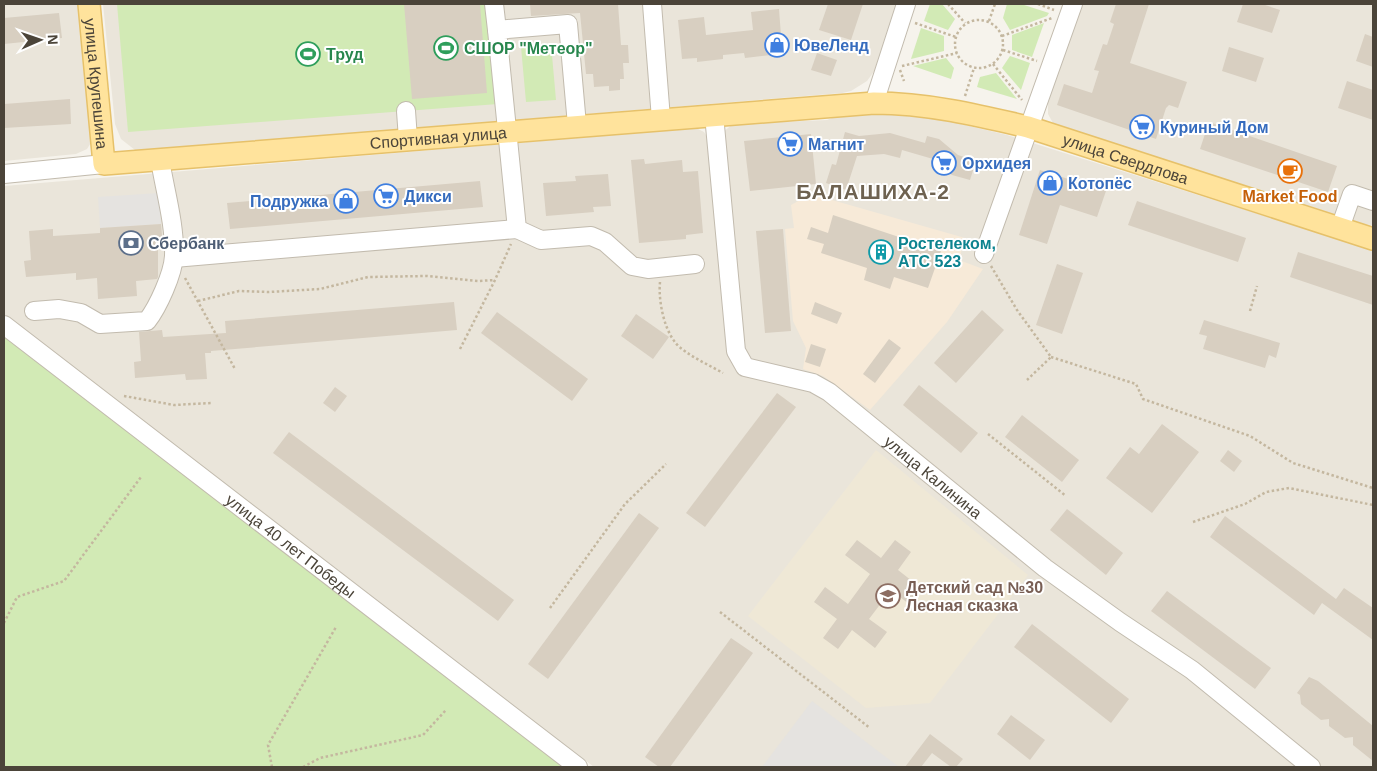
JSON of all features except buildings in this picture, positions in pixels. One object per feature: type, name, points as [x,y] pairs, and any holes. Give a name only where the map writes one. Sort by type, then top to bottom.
[{"type":"main road","name":"улица Крупешина","points":[[89,4],[104,164]]},
{"type":"main road","name":"Спортивная улица","points":[[104,164],[714,114],[874,103]]},
{"type":"main road","name":"улица Свердлова","points":[[874,103],[933,107],[1028,127],[1373,240]]},
{"type":"street","points":[[494,4],[517,229]]},
{"type":"street","points":[[652,4],[661,119]]},
{"type":"street","points":[[874,103],[906,4]]},
{"type":"street","points":[[984,254],[1073,4]]},
{"type":"street","points":[[497,30],[568,24],[577,125]]},
{"type":"street","points":[[406,111],[408,139]]},
{"type":"street","name":"улица Калинина","points":[[714,114],[736,351],[745,367],[813,383],[829,392],[1045,568],[1120,622],[1192,670],[1311,767]]},
{"type":"street","points":[[34,311],[59,309],[82,313],[100,324],[147,321],[158,306],[174,258],[171,220],[160,160]]},
{"type":"street","name":"Спортивная улица","points":[[4,174],[104,164]]},
{"type":"street","points":[[1340,228],[1352,194],[1373,201]]},
{"type":"street","points":[[174,258],[517,229],[540,240],[591,236],[605,242],[632,266],[648,269],[695,264]]},
{"type":"street","name":"улица 40 лет Победы","points":[[4,325],[578,767]]},
{"type":"path","points":[[948,4],[965,24]]},
{"type":"path","points":[[989,22],[994,4]]},
{"type":"path","points":[[1002,36],[1052,18]]},
{"type":"path","points":[[974,20],[989,22],[997,28],[1002,36],[1003,50],[993,64],[983,68],[974,68],[960,60],[956,52],[956,37],[965,24],[974,20]]},
{"type":"path","points":[[912,22],[956,37]]},
{"type":"path","points":[[1003,50],[1037,61]]},
{"type":"path","points":[[899,67],[956,52]]},
{"type":"path","points":[[993,64],[1023,101]]},
{"type":"path","points":[[965,96],[974,68]]},
{"type":"path","points":[[460,349],[495,280],[517,229]]},
{"type":"path","points":[[984,254],[1017,310],[1051,357],[1136,384],[1144,398],[1250,436],[1293,463],[1373,488]]},
{"type":"path","points":[[174,258],[235,369]]},
{"type":"path","points":[[662,268],[659,291],[665,323],[680,348],[723,373]]},
{"type":"path","points":[[198,301],[239,290],[287,292],[320,289],[368,277],[426,276],[478,281],[495,280]]},
{"type":"path","points":[[1250,311],[1257,286]]},
{"type":"path","points":[[1027,380],[1051,357]]},
{"type":"path","points":[[124,396],[174,405],[211,403]]},
{"type":"path","points":[[988,434],[1066,496]]},
{"type":"path","points":[[550,608],[626,504],[666,464]]},
{"type":"path","points":[[4,622],[16,597],[64,581],[141,477]]},
{"type":"path","points":[[1193,522],[1245,504],[1266,492],[1289,488],[1373,505]]},
{"type":"path","points":[[720,612],[870,728]]},
{"type":"path","points":[[272,767],[268,745],[336,626]]},
{"type":"path","points":[[303,767],[320,758],[423,735],[446,710]]},
{"type":"shaded area","points":[[4,4],[82,4],[92,141],[87,149],[76,154],[4,161]]},
{"type":"shaded area","points":[[103,4],[898,4],[878,66],[867,81],[851,91],[842,93],[135,150],[121,139],[115,124]]},
{"type":"shaded area","points":[[1082,4],[1373,4],[1373,225],[1359,224],[1061,129],[1053,123],[1048,114],[1048,99]]},
{"type":"shaded area","points":[[871,112],[940,119],[1007,135],[1373,250],[1373,767],[1322,767],[1201,669],[1054,568],[835,388],[748,361],[741,351],[723,132],[733,124],[827,120],[843,114]]},
{"type":"shaded area","points":[[696,128],[704,132],[711,143],[730,354],[812,387],[1194,680],[1302,767],[594,767],[4,314],[4,186]]},
{"type":"shaded area","points":[[159,193],[161,224],[100,228],[98,197]]},
{"type":"shaded area","points":[[811,194],[965,238],[959,260],[983,269],[947,322],[870,410],[823,376],[803,369],[806,348],[793,321],[785,229],[794,228],[791,205]]},
{"type":"shaded area","name":"Детский сад №30 Лесная сказка","points":[[876,450],[1028,575],[930,703],[866,708],[748,616]]},
{"type":"shaded area","points":[[812,701],[899,767],[762,767]]},
{"type":"green space","name":"Труд","points":[[117,4],[490,4],[498,104],[128,132]]},
{"type":"green space","points":[[930,4],[942,4],[955,19],[948,30],[924,21]]},
{"type":"green space","points":[[1007,4],[1021,4],[1049,13],[1047,16],[1010,30],[1003,18]]},
{"type":"green space","points":[[1044,23],[1032,57],[1012,50],[1012,35]]},
{"type":"green space","points":[[921,28],[944,36],[944,51],[911,59]]},
{"type":"green space","points":[[551,44],[556,100],[526,102],[521,47]]},
{"type":"green space","points":[[1010,56],[1030,63],[1021,90],[1002,68]]},
{"type":"green space","points":[[946,58],[954,68],[951,79],[913,66]]},
{"type":"green space","points":[[996,73],[1017,99],[977,87],[980,77]]},
{"type":"green space","points":[[4,337],[568,767],[4,767]]},
{"type":"place","name":"ЮвеЛенд","points":[[777,45]]},
{"type":"place","name":"СШОР \"Метеор\"","points":[[446,48]]},
{"type":"place","name":"Труд","points":[[308,54]]},
{"type":"place","name":"Куриный Дом","points":[[1142,127]]},
{"type":"place","name":"Магнит","points":[[790,144]]},
{"type":"place","name":"Орхидея","points":[[944,163]]},
{"type":"place","name":"Market Food","points":[[1290,171]]},
{"type":"place","name":"Котопёс","points":[[1050,183]]},
{"type":"place","name":"Дикси","points":[[386,196]]},
{"type":"place","name":"Подружка","points":[[346,201]]},
{"type":"place","name":"Сбербанк","points":[[131,243]]},
{"type":"place","name":"Ростелеком, АТС 523","points":[[881,252]]},
{"type":"place","name":"Детский сад №30 Лесная сказка","points":[[888,596]]},
{"type":"district","name":"БАЛАШИХА-2","points":[[873,191]]}]
